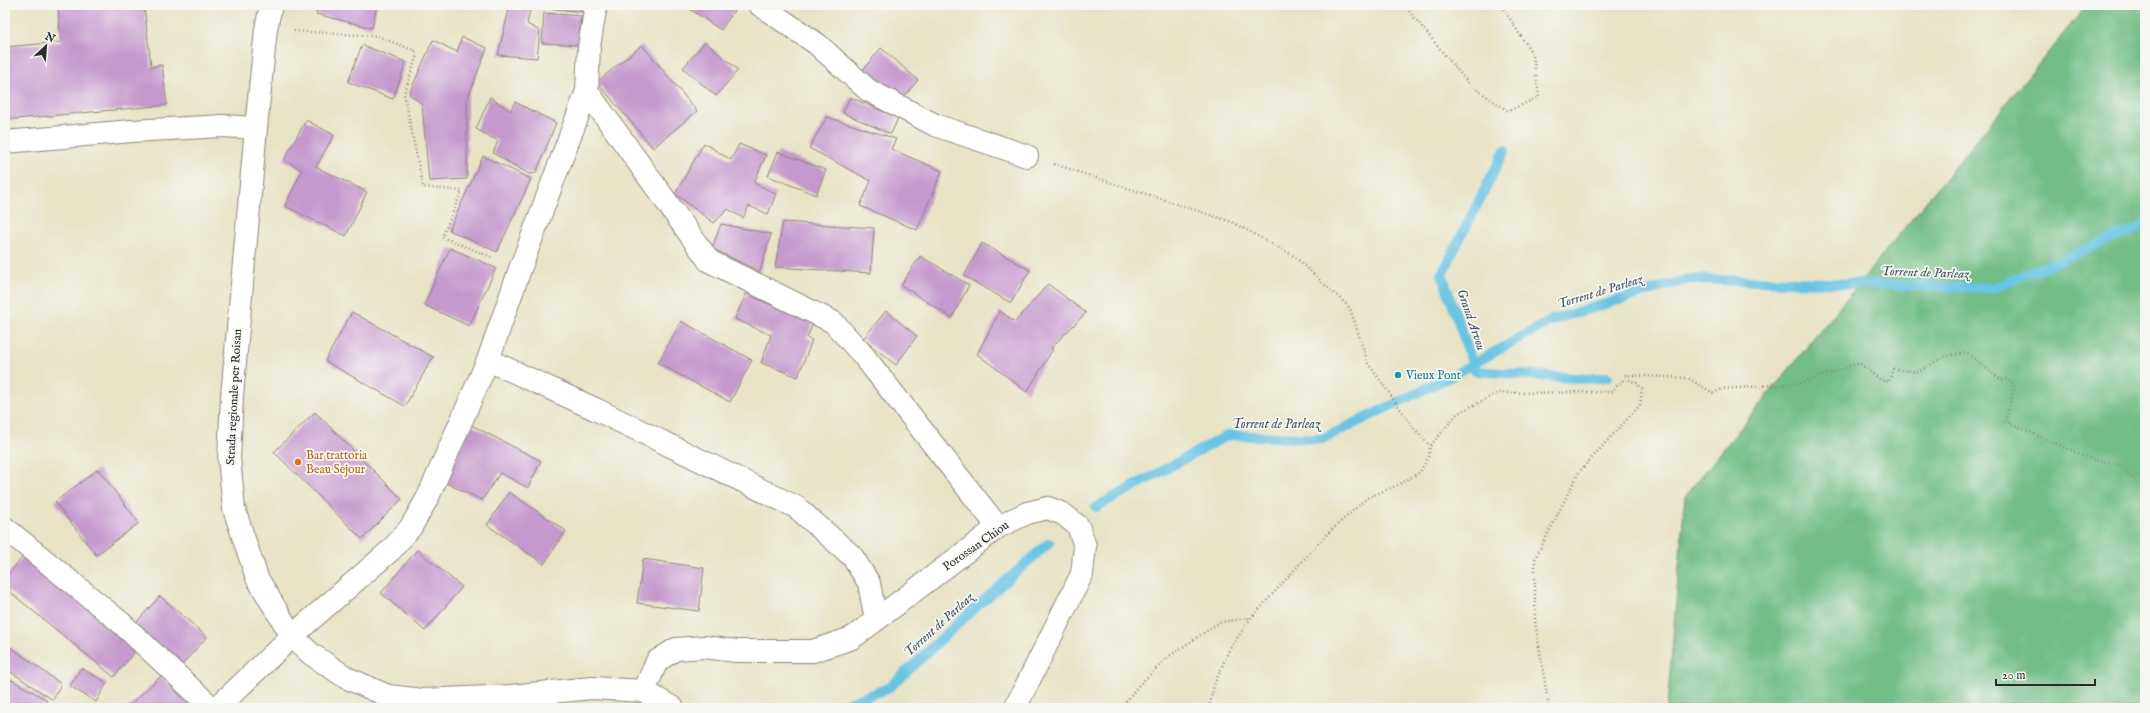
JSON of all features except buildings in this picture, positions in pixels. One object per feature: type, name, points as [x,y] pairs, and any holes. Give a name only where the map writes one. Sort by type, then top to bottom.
[{"type":"street","name":"Strada regionale per Roisan","points":[[271,5],[266,29],[256,128],[232,396],[229,458],[234,509],[257,578],[292,636],[312,654],[348,678],[388,696],[423,700],[510,696],[592,688],[644,691],[673,708]]},
{"type":"street","points":[[217,708],[292,636],[391,550],[411,527],[428,497],[488,360],[520,268],[587,91],[589,46],[596,5]]},
{"type":"street","points":[[760,5],[817,44],[868,90],[935,125],[1027,156]]},
{"type":"street","points":[[587,91],[709,261],[833,322],[863,355],[998,527]]},
{"type":"street","points":[[5,142],[223,126],[256,128]]},
{"type":"street","points":[[488,360],[595,409],[796,507],[852,556],[869,583],[876,620]]},
{"type":"street","name":"Porossan Chiou","points":[[644,691],[657,661],[676,649],[704,647],[736,651],[813,651],[852,638],[998,527],[1027,513],[1048,508],[1063,514],[1078,526],[1085,546],[1082,574],[1015,708]]},
{"type":"street","points":[[5,528],[120,622],[212,708]]},
{"type":"path","points":[[1404,5],[1469,84],[1508,111],[1539,97],[1533,55],[1501,5]]},
{"type":"path","points":[[266,29],[377,36],[418,52],[404,94],[423,187],[462,191],[442,237],[520,268]]},
{"type":"path","points":[[1027,156],[1232,222],[1294,256],[1350,308],[1368,363],[1413,427],[1430,446]]},
{"type":"path","points":[[1625,376],[1688,378],[1713,393],[1723,389],[1802,383],[1860,363],[1881,380],[1888,382],[1893,368],[1918,372],[1943,357],[1966,352],[2001,380],[2008,379],[2015,386],[2005,421],[2093,460],[2119,464],[2132,478],[2145,472]]},
{"type":"path","points":[[1209,708],[1214,685],[1229,650],[1251,618],[1325,536],[1367,498],[1398,485],[1420,472],[1429,456],[1430,446],[1458,413],[1498,392],[1611,392],[1625,376]]},
{"type":"path","points":[[1549,708],[1535,622],[1535,559],[1579,472],[1640,405],[1642,389],[1637,383],[1625,376]]},
{"type":"path","points":[[1121,708],[1138,686],[1168,658],[1220,622],[1251,618]]},
{"type":"green space","points":[[2087,5],[2145,5],[2145,708],[1667,708],[1685,496]]},
{"type":"waterway","name":"Grand Arvou","points":[[1505,150],[1442,274],[1475,371],[1586,379],[1608,377]]},
{"type":"waterway","name":"Torrent de Parleaz","points":[[1096,507],[1228,435],[1322,439],[1448,378],[1552,320],[1689,279],[1993,288],[2145,225]]},
{"type":"waterway","name":"Torrent de Parleaz","points":[[835,708],[889,688],[966,616],[1049,543]]},
{"type":"place","name":"Vieux Pont","points":[[1398,375]]},
{"type":"place","name":"Bar trattoria Beau Sejour","points":[[298,462]]}]
